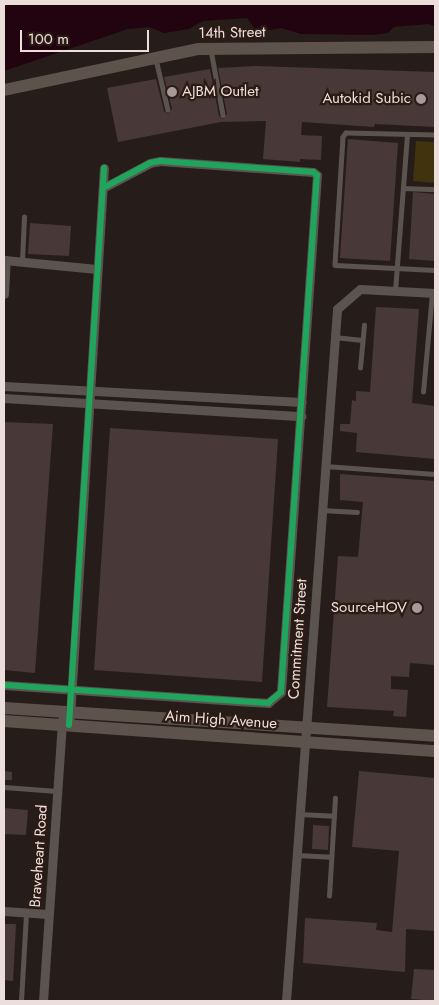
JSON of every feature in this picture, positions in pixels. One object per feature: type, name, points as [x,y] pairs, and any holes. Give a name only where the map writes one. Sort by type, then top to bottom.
[{"type":"street","name":"14th Street","points":[[4,90],[155,57],[211,49],[435,47]]},
{"type":"street","points":[[4,685],[268,703],[280,692],[317,175],[313,172],[160,161],[150,163],[102,188]]},
{"type":"street","name":"Braveheart Road","points":[[42,1001],[57,790],[71,690],[104,168]]},
{"type":"street","points":[[4,294],[5,260],[97,269]]},
{"type":"street","name":"Commitment Street","points":[[286,1001],[333,337],[337,309],[360,289],[395,291]]},
{"type":"street","points":[[395,291],[434,293]]},
{"type":"street","points":[[4,386],[302,402]]},
{"type":"street","points":[[4,398],[301,416]]},
{"type":"street","name":"Aim High Avenue","points":[[4,708],[66,719],[304,742],[435,751]]},
{"type":"street","name":"Aim High Avenue","points":[[4,721],[66,719],[435,736]]},
{"type":"street","points":[[4,911],[48,914]]},
{"type":"lane","points":[[211,49],[223,115]]},
{"type":"lane","points":[[155,57],[168,110]]},
{"type":"lane","points":[[435,135],[350,132],[343,137],[335,265],[435,270]]},
{"type":"lane","points":[[395,291],[407,135]]},
{"type":"lane","points":[[403,188],[435,189]]},
{"type":"lane","points":[[22,261],[24,216]]},
{"type":"lane","points":[[423,392],[434,293]]},
{"type":"lane","points":[[360,368],[364,324]]},
{"type":"lane","points":[[333,337],[362,340]]},
{"type":"lane","points":[[324,466],[435,474]]},
{"type":"lane","points":[[321,510],[357,512]]},
{"type":"lane","points":[[4,786],[57,790]]},
{"type":"lane","points":[[329,896],[335,798]]},
{"type":"lane","points":[[299,814],[334,816]]},
{"type":"lane","points":[[296,855],[331,857]]},
{"type":"lane","points":[[20,1001],[26,913]]},
{"type":"shaded area","points":[[4,4],[435,4],[435,26],[428,24],[394,27],[388,33],[372,35],[301,34],[281,28],[257,32],[247,18],[203,21],[189,29],[164,33],[149,27],[128,29],[4,71]]},
{"type":"shaded area","points":[[416,141],[435,142],[435,183],[413,181]]},
{"type":"building","points":[[256,66],[435,72],[435,127],[375,124],[374,127],[302,122],[301,135],[322,136],[321,160],[300,159],[300,162],[263,159],[266,121],[221,122],[118,142],[107,88],[156,79],[164,111],[168,114],[172,109],[164,77],[210,69],[219,116],[223,119],[227,114],[218,68]]},
{"type":"building","points":[[348,139],[398,143],[390,261],[340,258]]},
{"type":"building","points":[[413,192],[435,194],[435,261],[409,259]]},
{"type":"building","points":[[30,223],[71,226],[69,256],[28,254]]},
{"type":"building","points":[[376,307],[419,309],[412,403],[435,406],[435,459],[356,452],[357,433],[340,431],[340,424],[350,424],[352,400],[356,401],[356,391],[370,392]]},
{"type":"building","points":[[4,422],[53,424],[35,673],[4,670]]},
{"type":"building","points":[[110,428],[278,439],[262,682],[94,670]]},
{"type":"building","points":[[340,474],[435,481],[435,665],[410,663],[409,677],[391,676],[391,689],[408,690],[406,717],[393,716],[394,711],[327,707],[338,556],[358,557],[363,502],[340,500]]},
{"type":"building","points":[[4,771],[12,772],[12,780],[4,780]]},
{"type":"building","points":[[359,771],[435,778],[435,931],[406,929],[405,972],[303,963],[305,918],[377,923],[376,930],[392,932],[399,851],[352,847]]},
{"type":"building","points":[[4,808],[28,810],[26,835],[4,834]]},
{"type":"building","points":[[313,825],[329,826],[328,850],[312,849]]},
{"type":"building","points":[[4,924],[16,924],[13,981],[4,980]]},
{"type":"building","points":[[414,969],[435,970],[435,1001],[411,999]]},
{"type":"cycle path","points":[[4,685],[268,703],[281,692],[317,175],[313,172],[160,161],[150,163],[103,188]]},
{"type":"cycle path","points":[[69,725],[104,168]]},
{"type":"place","name":"AJBM Outlet","points":[[172,92]]},
{"type":"place","name":"Autokid Subic","points":[[421,99]]},
{"type":"place","name":"SourceHOV","points":[[417,608]]}]
